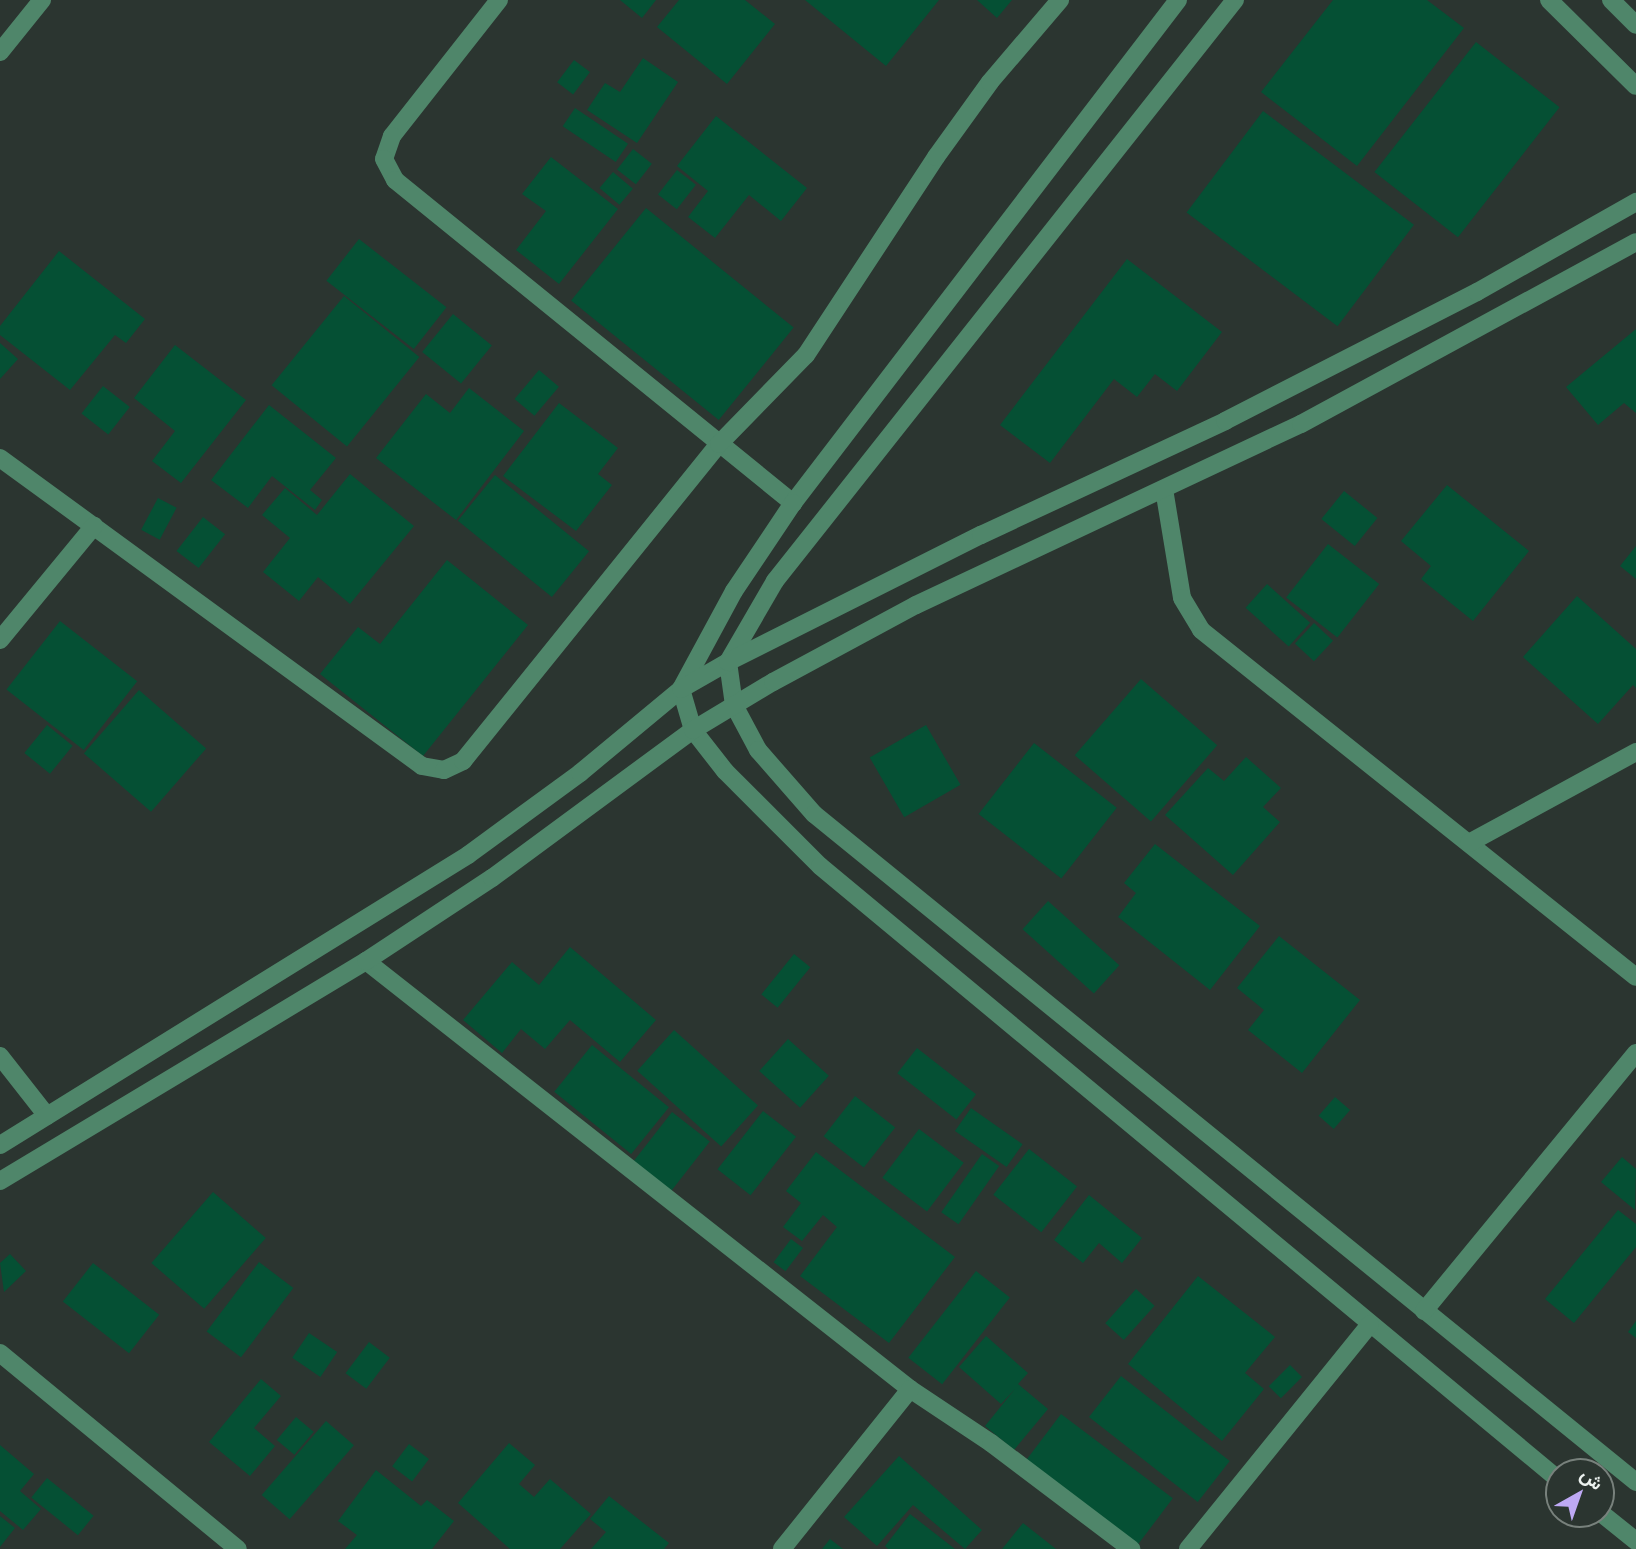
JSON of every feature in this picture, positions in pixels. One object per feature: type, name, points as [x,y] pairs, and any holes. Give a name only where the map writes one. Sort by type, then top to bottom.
[{"type":"street","points":[[0,52],[42,0]]},
{"type":"street","points":[[499,0],[392,136],[384,159],[395,180],[793,503]]},
{"type":"street","points":[[0,458],[422,766],[444,770],[463,761],[719,444],[806,355],[943,147],[1060,0]]},
{"type":"street","points":[[1178,0],[793,503],[734,591],[681,689],[693,730],[725,771],[820,866],[1545,1468]]},
{"type":"street","points":[[1235,0],[815,525],[775,580],[728,662],[734,705],[758,750],[814,814],[1180,1107],[1424,1311],[1636,1482]]},
{"type":"street","points":[[1549,0],[1636,86]]},
{"type":"street","points":[[1611,0],[1636,25]]},
{"type":"street","points":[[0,1145],[468,855],[580,773],[681,689],[728,662],[981,535],[1225,421],[1477,292],[1636,202]]},
{"type":"street","points":[[0,1181],[366,961],[492,878],[693,730],[734,705],[916,605],[1301,424],[1636,242]]},
{"type":"street","points":[[1164,489],[1182,598],[1201,630],[1636,977]]},
{"type":"street","points":[[0,640],[94,526]]},
{"type":"street","points":[[1469,843],[1636,752]]},
{"type":"street","points":[[366,961],[910,1389],[990,1443],[1131,1549]]},
{"type":"street","points":[[1424,1311],[1636,1053]]},
{"type":"street","points":[[0,1056],[47,1116]]},
{"type":"street","points":[[1188,1549],[1370,1324]]},
{"type":"street","points":[[0,1353],[237,1549]]},
{"type":"street","points":[[782,1549],[910,1389]]},
{"type":"street","points":[[1615,1524],[1636,1541]]},
{"type":"building","points":[[620,0],[656,0],[642,18]]},
{"type":"building","points":[[679,0],[745,0],[775,24],[727,84],[657,27]]},
{"type":"building","points":[[805,0],[939,0],[886,66]]},
{"type":"building","points":[[977,0],[1012,0],[997,18]]},
{"type":"building","points":[[1333,0],[1427,0],[1464,28],[1357,166],[1261,92]]},
{"type":"building","points":[[1476,42],[1560,107],[1458,237],[1374,172]]},
{"type":"building","points":[[643,58],[678,82],[637,143],[587,110],[605,83],[620,92]]},
{"type":"building","points":[[574,60],[590,72],[573,94],[557,82]]},
{"type":"building","points":[[575,108],[628,144],[616,162],[563,126]]},
{"type":"building","points":[[1263,111],[1414,225],[1338,326],[1187,212]]},
{"type":"building","points":[[716,116],[807,188],[781,221],[749,195],[715,238],[688,217],[708,191],[677,166]]},
{"type":"building","points":[[633,149],[652,164],[636,184],[617,169]]},
{"type":"building","points":[[551,157],[618,209],[559,284],[516,250],[546,211],[522,194]]},
{"type":"building","points":[[677,170],[696,185],[677,209],[658,194]]},
{"type":"building","points":[[613,172],[633,189],[619,205],[600,188]]},
{"type":"building","points":[[646,208],[794,328],[719,420],[571,300]]},
{"type":"building","points":[[359,239],[446,307],[414,349],[326,281]]},
{"type":"building","points":[[59,251],[145,319],[126,343],[115,335],[70,390],[0,335],[0,326]]},
{"type":"building","points":[[1127,259],[1222,332],[1177,391],[1155,374],[1137,397],[1114,379],[1050,463],[1000,425]]},
{"type":"building","points":[[344,296],[419,357],[347,446],[272,385]]},
{"type":"building","points":[[453,314],[492,345],[461,384],[422,352]]},
{"type":"building","points":[[1636,329],[1636,413],[1624,403],[1598,425],[1566,387]]},
{"type":"building","points":[[0,343],[18,359],[0,379]]},
{"type":"building","points":[[175,345],[246,400],[181,483],[152,461],[175,431],[134,398]]},
{"type":"building","points":[[539,370],[559,387],[534,416],[515,399]]},
{"type":"building","points":[[103,386],[130,407],[108,435],[81,414]]},
{"type":"building","points":[[469,388],[524,431],[456,520],[376,458],[426,394],[450,413]]},
{"type":"building","points":[[559,403],[618,448],[598,474],[612,485],[576,531],[503,476]]},
{"type":"building","points":[[269,405],[336,458],[310,490],[322,500],[315,510],[272,476],[248,508],[211,480]]},
{"type":"building","points":[[350,474],[414,526],[350,604],[318,577],[299,601],[263,572],[290,538],[262,515],[285,488],[317,515]]},
{"type":"building","points":[[495,475],[589,551],[552,597],[458,521]]},
{"type":"building","points":[[1447,485],[1529,551],[1473,621],[1421,579],[1431,566],[1401,541]]},
{"type":"building","points":[[1344,491],[1377,518],[1355,546],[1321,519]]},
{"type":"building","points":[[158,498],[177,508],[160,540],[141,530]]},
{"type":"building","points":[[203,517],[225,534],[199,568],[177,551]]},
{"type":"building","points":[[1328,544],[1379,584],[1337,638],[1286,598]]},
{"type":"building","points":[[1636,546],[1636,579],[1620,566]]},
{"type":"building","points":[[447,560],[528,625],[423,756],[320,674],[358,627],[380,644]]},
{"type":"building","points":[[1267,584],[1310,623],[1289,647],[1246,608]]},
{"type":"building","points":[[1577,596],[1636,649],[1636,688],[1633,685],[1598,724],[1523,657]]},
{"type":"building","points":[[60,621],[137,681],[84,750],[6,690]]},
{"type":"building","points":[[1314,623],[1333,641],[1314,661],[1295,643]]},
{"type":"building","points":[[1141,679],[1217,745],[1151,821],[1075,755]]},
{"type":"building","points":[[139,690],[206,748],[151,812],[84,753]]},
{"type":"building","points":[[47,725],[73,746],[50,774],[24,753]]},
{"type":"building","points":[[926,725],[960,785],[904,817],[870,758]]},
{"type":"building","points":[[1034,743],[1117,808],[1061,879],[979,814]]},
{"type":"building","points":[[1246,757],[1281,788],[1263,807],[1280,822],[1233,875],[1165,815],[1208,768],[1224,781]]},
{"type":"building","points":[[1155,844],[1260,926],[1210,990],[1118,917],[1136,893],[1124,883]]},
{"type":"building","points":[[1048,901],[1119,965],[1094,993],[1023,929]]},
{"type":"building","points":[[1279,936],[1360,1000],[1302,1073],[1248,1030],[1264,1010],[1237,988]]},
{"type":"building","points":[[570,947],[656,1020],[620,1062],[570,1020],[545,1049],[521,1029],[502,1053],[463,1020],[512,962],[539,985]]},
{"type":"building","points":[[794,954],[810,967],[778,1008],[761,994]]},
{"type":"building","points":[[674,1030],[758,1106],[721,1146],[637,1071]]},
{"type":"building","points":[[788,1039],[829,1076],[800,1108],[759,1071]]},
{"type":"building","points":[[592,1045],[669,1107],[631,1154],[554,1092]]},
{"type":"building","points":[[917,1048],[976,1094],[956,1119],[897,1073]]},
{"type":"building","points":[[855,1096],[895,1127],[864,1168],[824,1136]]},
{"type":"building","points":[[1335,1097],[1350,1110],[1334,1129],[1319,1116]]},
{"type":"building","points":[[971,1108],[1023,1144],[1007,1167],[955,1131]]},
{"type":"building","points":[[763,1111],[796,1137],[751,1195],[717,1169]]},
{"type":"building","points":[[672,1112],[710,1142],[666,1198],[628,1168]]},
{"type":"building","points":[[919,1129],[964,1163],[927,1211],[882,1178]]},
{"type":"building","points":[[1029,1149],[1077,1187],[1041,1232],[993,1195]]},
{"type":"building","points":[[816,1152],[955,1257],[889,1343],[800,1276],[837,1227],[823,1215],[802,1241],[783,1227],[801,1203],[786,1191]]},
{"type":"building","points":[[982,1154],[999,1166],[958,1224],[941,1212]]},
{"type":"building","points":[[1622,1157],[1636,1169],[1635,1210],[1601,1182]]},
{"type":"building","points":[[213,1192],[266,1238],[204,1309],[151,1263]]},
{"type":"building","points":[[1089,1195],[1142,1238],[1122,1263],[1099,1243],[1083,1263],[1054,1240]]},
{"type":"building","points":[[1618,1210],[1636,1224],[1636,1247],[1574,1323],[1545,1299]]},
{"type":"building","points":[[791,1239],[803,1248],[786,1271],[774,1262]]},
{"type":"building","points":[[10,1254],[26,1271],[4,1292],[0,1263]]},
{"type":"building","points":[[259,1262],[293,1288],[241,1357],[207,1331]]},
{"type":"building","points":[[93,1263],[159,1315],[129,1353],[63,1302]]},
{"type":"building","points":[[976,1271],[1010,1297],[942,1384],[908,1358]]},
{"type":"building","points":[[1198,1276],[1275,1337],[1245,1373],[1264,1389],[1222,1441],[1128,1364]]},
{"type":"building","points":[[1136,1289],[1155,1306],[1124,1340],[1105,1323]]},
{"type":"building","points":[[1636,1321],[1636,1338],[1628,1332]]},
{"type":"building","points":[[309,1333],[337,1352],[320,1377],[292,1358]]},
{"type":"building","points":[[986,1336],[1028,1373],[1018,1384],[1048,1409],[1014,1450],[985,1426],[1015,1389],[1001,1404],[959,1367]]},
{"type":"building","points":[[369,1342],[390,1358],[366,1389],[346,1373]]},
{"type":"building","points":[[1290,1365],[1302,1377],[1281,1398],[1269,1386]]},
{"type":"building","points":[[1121,1376],[1230,1461],[1198,1502],[1089,1417]]},
{"type":"building","points":[[261,1379],[281,1396],[254,1428],[275,1446],[250,1476],[209,1442]]},
{"type":"building","points":[[1061,1414],[1173,1498],[1135,1549],[1023,1464]]},
{"type":"building","points":[[296,1417],[314,1432],[294,1455],[277,1440]]},
{"type":"building","points":[[326,1421],[354,1445],[290,1519],[262,1495]]},
{"type":"building","points":[[509,1443],[535,1465],[519,1484],[534,1497],[550,1479],[591,1514],[560,1549],[510,1549],[458,1503]]},
{"type":"building","points":[[409,1444],[429,1459],[412,1481],[392,1466]]},
{"type":"building","points":[[0,1445],[34,1474],[20,1491],[41,1509],[23,1530],[0,1511]]},
{"type":"building","points":[[899,1456],[982,1530],[965,1549],[913,1505],[877,1546],[844,1517]]},
{"type":"building","points":[[376,1470],[421,1506],[427,1500],[454,1521],[432,1549],[345,1549],[357,1535],[338,1521]]},
{"type":"building","points":[[47,1478],[94,1516],[78,1535],[31,1497]]},
{"type":"building","points":[[609,1496],[669,1543],[664,1549],[591,1549],[606,1532],[590,1519]]},
{"type":"building","points":[[910,1514],[955,1549],[888,1549],[885,1546]]},
{"type":"building","points":[[0,1516],[15,1528],[0,1547]]},
{"type":"building","points":[[1023,1523],[1056,1549],[1002,1549]]},
{"type":"building","points":[[830,1539],[843,1549],[822,1549]]}]
